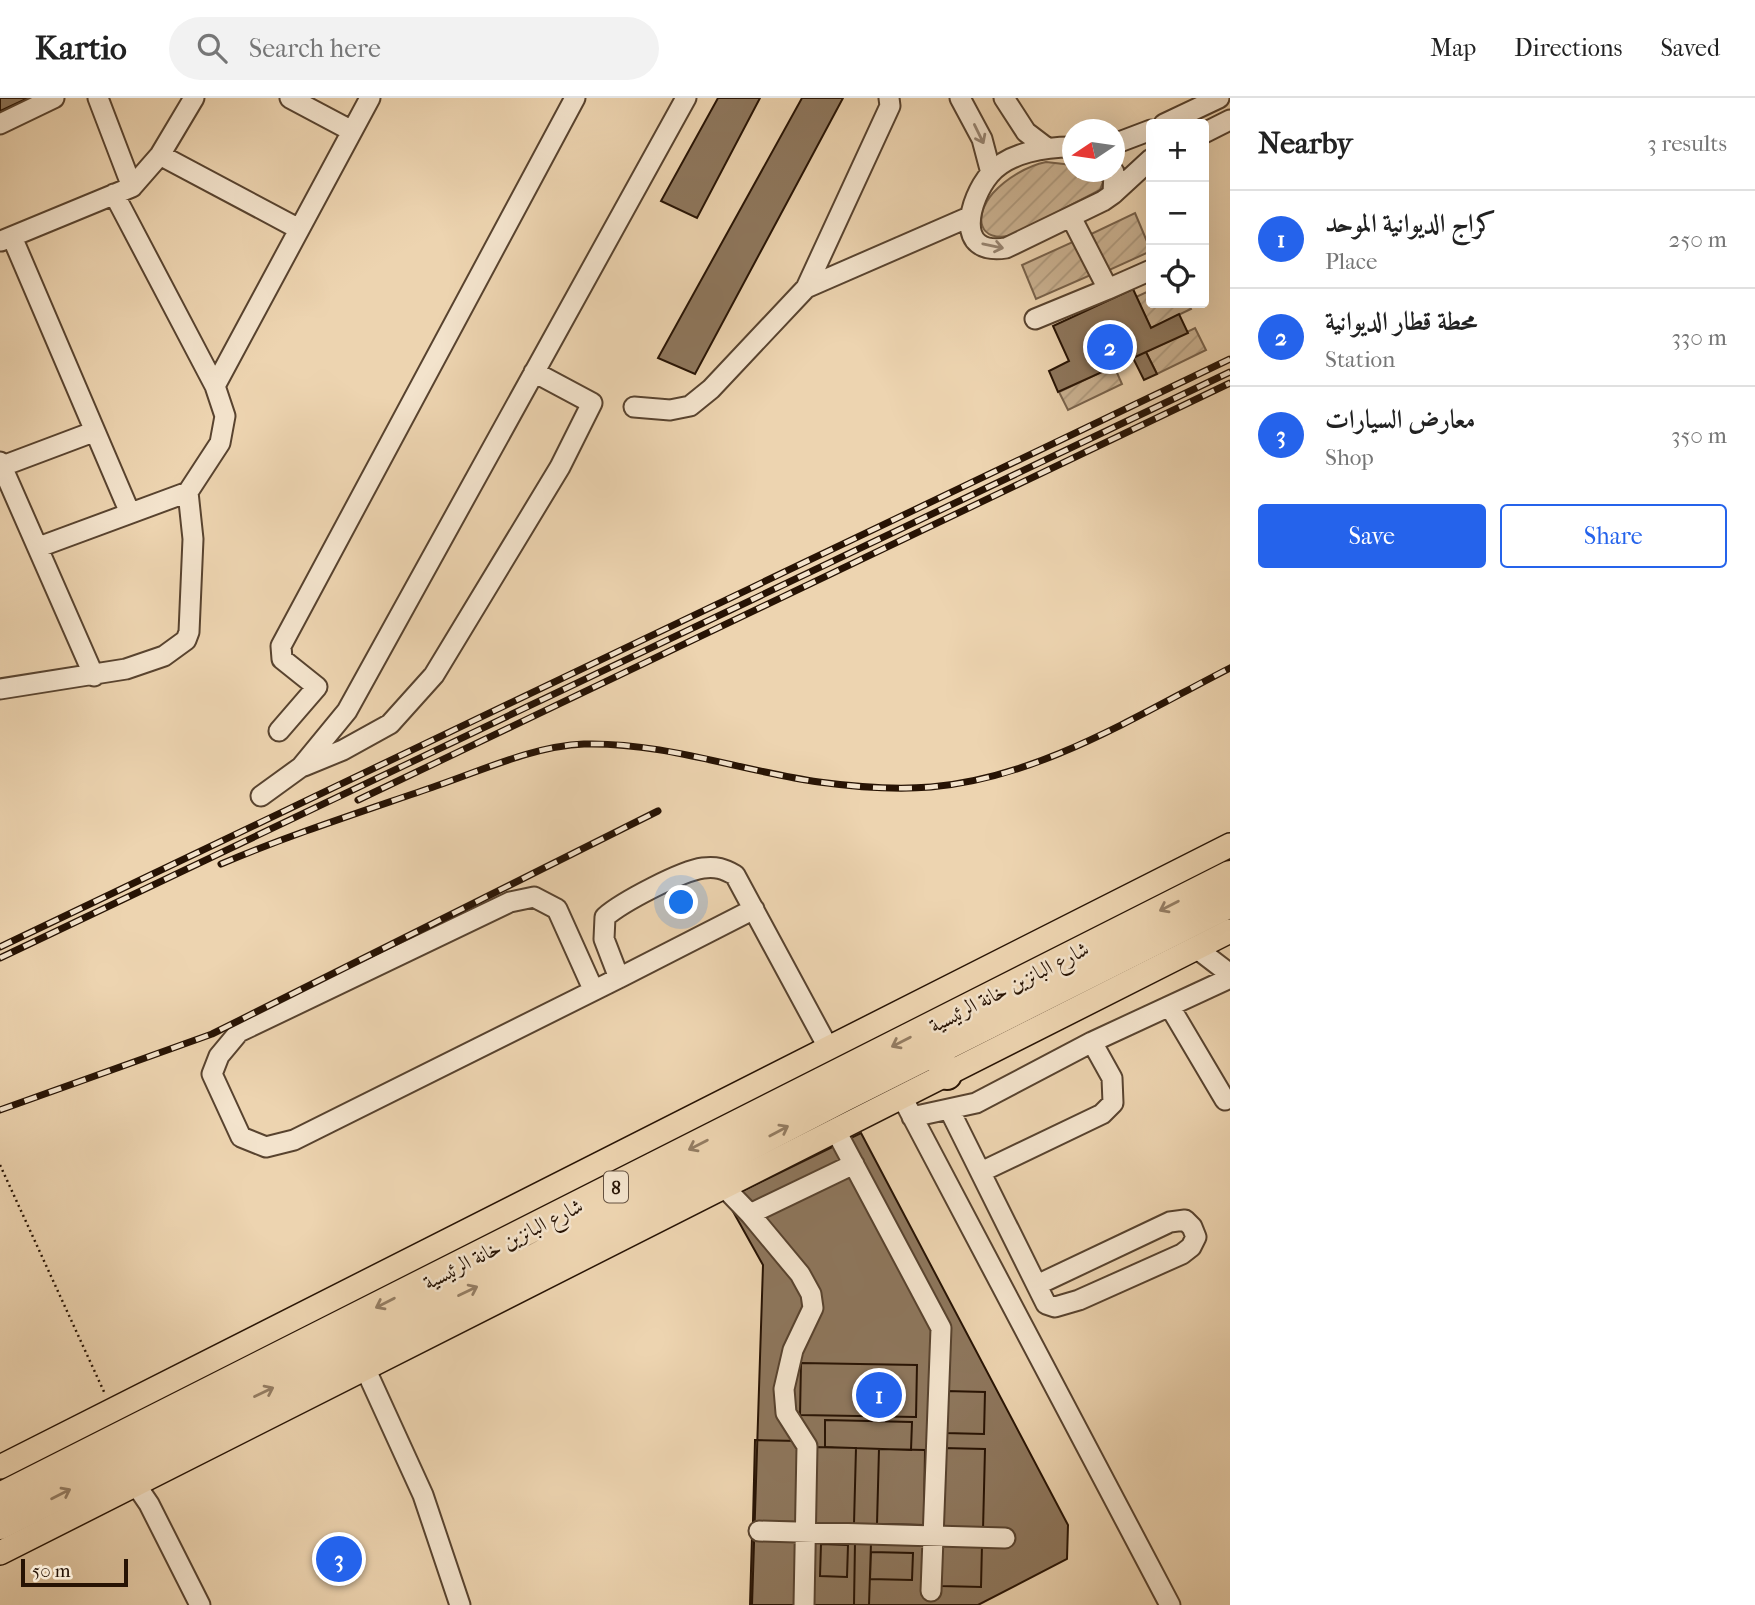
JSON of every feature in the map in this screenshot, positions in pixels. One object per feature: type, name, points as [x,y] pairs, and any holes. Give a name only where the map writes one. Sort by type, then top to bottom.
[{"type":"highway","name":"شارع البانزين خانة الرئيسية","points":[[0,1497],[828,1059],[1230,875]]},
{"type":"highway","name":"شارع البانزين خانة الرئيسية","points":[[0,1525],[540,1267],[941,1062],[1230,903]]},
{"type":"main road","points":[[0,1466],[828,1059],[1230,845]]},
{"type":"main road","points":[[0,1553],[365,1368],[540,1267],[724,1187],[836,1131],[907,1107],[941,1062],[1230,931]]},
{"type":"street","points":[[0,124],[54,98]]},
{"type":"street","points":[[38,547],[188,492],[220,443],[225,416],[215,386],[123,191],[98,98]]},
{"type":"street","points":[[130,513],[6,239],[123,191],[160,155],[194,98]]},
{"type":"street","points":[[290,98],[352,131]]},
{"type":"street","points":[[215,386],[370,98]]},
{"type":"street","points":[[279,731],[317,687],[282,659],[281,646],[575,98]]},
{"type":"street","points":[[301,767],[347,710],[686,98]]},
{"type":"street","points":[[634,407],[670,410],[690,406],[711,389],[806,288],[890,106],[889,98]]},
{"type":"street","points":[[960,98],[982,139],[991,173]]},
{"type":"street","points":[[1004,98],[1026,132],[1047,148]]},
{"type":"street","points":[[1173,119],[1209,100]]},
{"type":"street","points":[[1209,130],[1230,120]]},
{"type":"street","points":[[1125,140],[1146,132]]},
{"type":"street","points":[[1062,147],[1047,148],[1017,157],[991,173],[977,196],[969,217],[971,231],[979,243],[999,249],[1071,217],[1113,194],[1146,164]]},
{"type":"street","points":[[160,155],[299,229]]},
{"type":"street","points":[[1113,194],[1114,182]]},
{"type":"street","points":[[806,288],[969,217]]},
{"type":"street","points":[[1071,217],[1108,289]]},
{"type":"street","points":[[1035,319],[1146,272]]},
{"type":"street","points":[[261,796],[301,767],[343,750],[390,724],[434,675],[560,467],[592,403],[534,372]]},
{"type":"street","points":[[93,432],[1,465],[94,676]]},
{"type":"street","points":[[0,689],[94,676],[164,656],[186,640],[189,632],[192,539],[188,492]]},
{"type":"street","points":[[619,978],[604,939],[605,917],[620,905],[702,868],[721,868],[735,874],[828,1059]]},
{"type":"street","points":[[593,989],[557,909],[534,897],[510,902],[239,1032],[219,1056],[212,1074],[241,1137],[265,1147],[294,1140],[754,909]]},
{"type":"street","points":[[907,1107],[950,1111],[976,1103],[1092,1042],[1230,976],[1196,948]]},
{"type":"street","points":[[1170,1007],[1225,1100]]},
{"type":"street","points":[[983,1171],[1102,1114],[1113,1104],[1111,1078],[1092,1042]]},
{"type":"street","points":[[907,1107],[1170,1605]]},
{"type":"street","points":[[950,1111],[983,1171],[1046,1304],[1055,1307],[1079,1300],[1182,1254],[1191,1247],[1196,1237],[1185,1220],[1170,1222],[1037,1284]]},
{"type":"street","points":[[836,1131],[941,1328],[931,1591]]},
{"type":"street","points":[[750,1214],[854,1164]]},
{"type":"street","points":[[724,1187],[800,1274],[811,1294],[813,1308],[793,1350],[784,1389],[786,1413],[807,1446],[804,1605]]},
{"type":"street","points":[[365,1368],[423,1495],[460,1605]]},
{"type":"street","points":[[136,1485],[200,1605]]},
{"type":"street","points":[[759,1531],[1005,1538]]},
{"type":"path","points":[[0,1165],[113,1410]]},
{"type":"shaded area","points":[[1046,162],[1062,164],[1062,182],[1103,182],[1100,190],[1013,235],[1001,237],[986,232],[981,219],[993,193],[1018,173]]},
{"type":"shaded area","points":[[1135,213],[1146,239],[1146,253],[1105,272],[1089,235]]},
{"type":"shaded area","points":[[1077,240],[1093,274],[1036,299],[1022,265]]},
{"type":"shaded area","points":[[1146,292],[1146,308],[1191,309],[1151,328],[1136,297]]},
{"type":"shaded area","points":[[1195,328],[1206,350],[1157,374],[1146,352]]},
{"type":"shaded area","points":[[1114,366],[1122,384],[1068,410],[1059,392]]},
{"type":"building","points":[[0,98],[28,98],[0,111]]},
{"type":"building","points":[[718,98],[760,98],[697,218],[661,201]]},
{"type":"building","points":[[802,98],[843,98],[695,374],[658,358]]},
{"type":"building","points":[[1133,289],[1151,328],[1179,314],[1188,333],[1058,392],[1049,371],[1069,361],[1053,326]]},
{"type":"building","points":[[1146,352],[1157,374],[1144,380],[1133,358]]},
{"type":"building","points":[[861,1133],[1068,1525],[1067,1559],[978,1605],[752,1605],[763,1265],[726,1199]]},
{"type":"building","points":[[801,1363],[917,1365],[916,1417],[800,1415]]},
{"type":"building","points":[[946,1391],[985,1392],[984,1434],[945,1433]]},
{"type":"building","points":[[825,1420],[912,1422],[911,1450],[825,1447]]},
{"type":"building","points":[[755,1440],[798,1441],[796,1522],[753,1521]]},
{"type":"building","points":[[812,1447],[856,1448],[854,1524],[810,1523]]},
{"type":"building","points":[[943,1448],[985,1449],[983,1530],[941,1528]]},
{"type":"building","points":[[879,1449],[925,1450],[924,1525],[877,1524]]},
{"type":"building","points":[[752,1537],[799,1538],[798,1605],[750,1605]]},
{"type":"building","points":[[855,1542],[871,1543],[869,1605],[854,1605]]},
{"type":"building","points":[[942,1543],[982,1544],[981,1587],[941,1586]]},
{"type":"building","points":[[821,1544],[848,1545],[847,1577],[820,1576]]},
{"type":"building","points":[[871,1552],[913,1553],[912,1580],[870,1579]]},
{"type":"railway","points":[[0,947],[1230,359]]},
{"type":"railway","points":[[0,958],[1230,372]]},
{"type":"railway","points":[[358,800],[1230,383]]},
{"type":"railway","points":[[221,864],[509,760],[565,746],[614,745],[673,752],[790,777],[861,787],[917,788],[971,781],[1010,771],[1085,742],[1230,668]]},
{"type":"railway","points":[[0,1110],[212,1034],[658,811]]},
{"type":"place","name":"محطة قطار الديوانية","points":[[1110,347]]},
{"type":"place","name":"كراج الديوانية الموحد","points":[[879,1395]]},
{"type":"place","name":"معارض السيارات","points":[[339,1559]]}]
